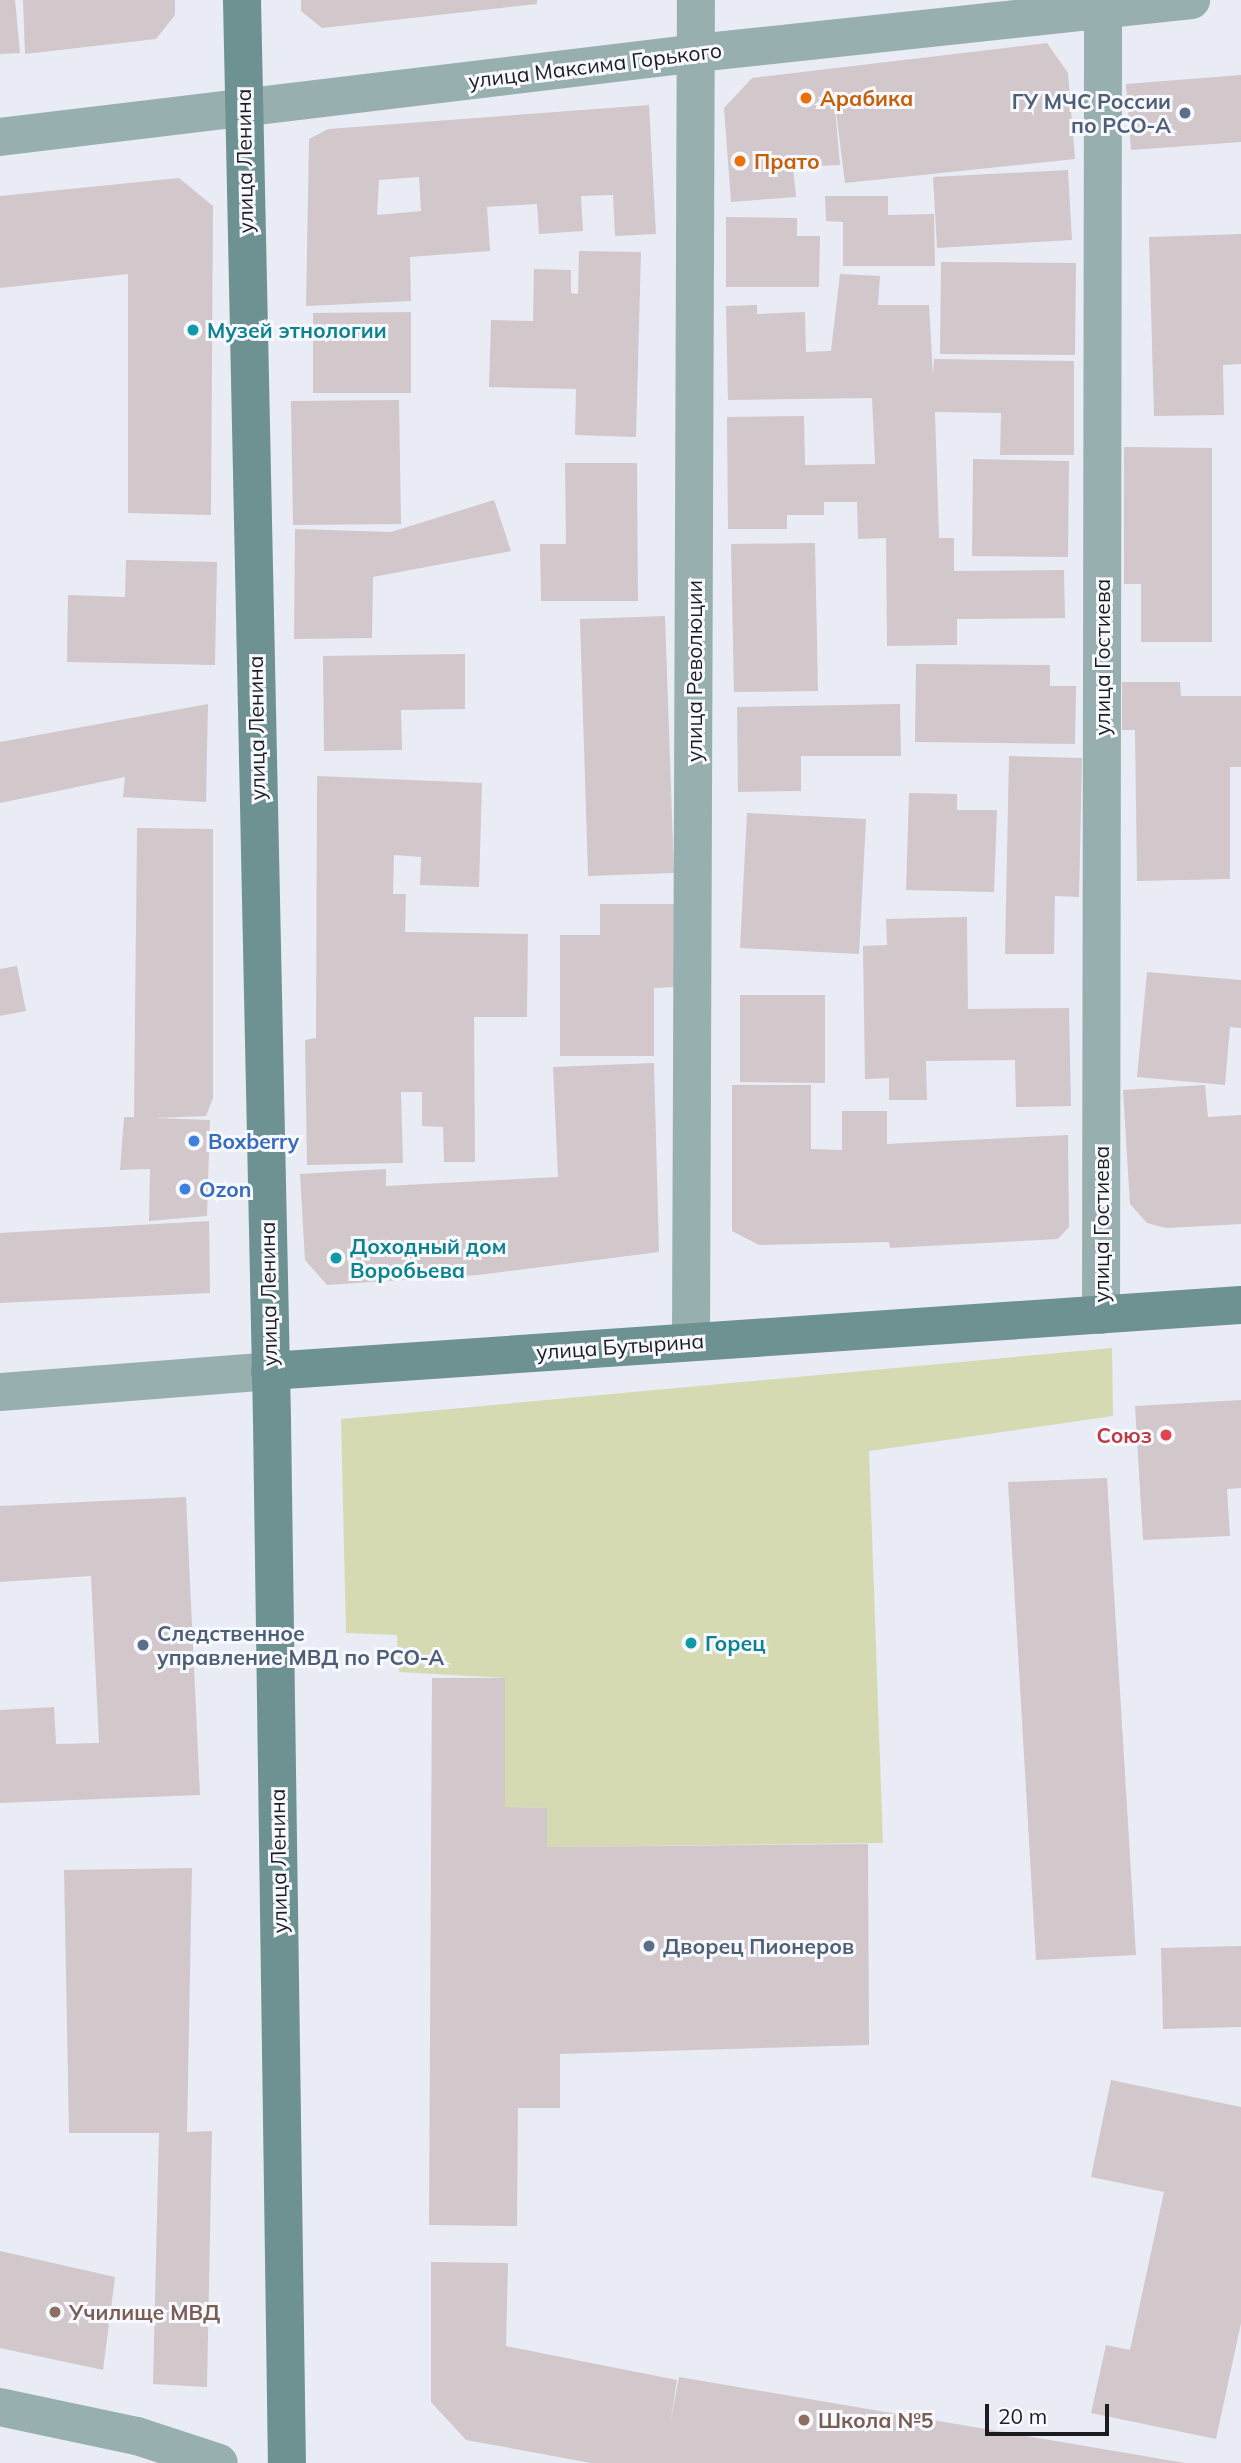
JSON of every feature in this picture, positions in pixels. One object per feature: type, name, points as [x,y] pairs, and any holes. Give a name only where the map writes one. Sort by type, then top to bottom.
[{"type":"main road","name":"улица Ленина","points":[[242,0],[270,1371],[287,2463]]},
{"type":"main road","name":"улица Бутырина","points":[[270,1371],[1241,1305]]},
{"type":"street","name":"улица Революции","points":[[691,1342],[696,0]]},
{"type":"street","name":"улица Максима Горького","points":[[0,137],[1103,6],[1191,0]]},
{"type":"street","name":"улица Гостиева","points":[[1101,1314],[1103,6]]},
{"type":"street","name":"улица Бутырина","points":[[0,1392],[270,1371]]},
{"type":"street","points":[[0,2407],[137,2436],[219,2463]]},
{"type":"green space","points":[[1112,1348],[1113,1416],[869,1451],[883,1843],[547,1847],[547,1808],[505,1807],[505,1678],[399,1672],[397,1635],[346,1633],[341,1419]]},
{"type":"building","points":[[0,0],[15,0],[20,53],[0,54]]},
{"type":"building","points":[[23,0],[175,0],[175,15],[156,39],[25,54]]},
{"type":"building","points":[[301,0],[537,0],[537,4],[322,28],[301,11]]},
{"type":"building","points":[[1047,43],[1068,73],[1075,159],[845,183],[834,96],[840,165],[793,167],[796,197],[731,202],[724,108],[752,78]]},
{"type":"building","name":"ГУ МЧС России по РСО-А","points":[[1241,75],[1241,142],[1131,150],[1126,84]]},
{"type":"building","points":[[649,105],[656,234],[615,236],[613,195],[581,196],[583,231],[539,234],[537,204],[487,207],[490,251],[410,257],[411,301],[306,306],[309,139],[328,129]],"holes":[[[419,177],[421,211],[377,215],[379,180]]]},
{"type":"building","points":[[1068,170],[1072,240],[937,248],[933,177]]},
{"type":"building","points":[[179,178],[213,206],[211,515],[128,513],[128,274],[0,288],[0,196]]},
{"type":"building","points":[[825,196],[888,196],[888,215],[934,214],[935,266],[843,266],[843,222],[826,221]]},
{"type":"building","points":[[726,217],[797,218],[797,236],[820,236],[819,287],[726,287]]},
{"type":"building","points":[[1241,234],[1241,364],[1223,365],[1224,415],[1154,416],[1149,237]]},
{"type":"building","points":[[579,251],[641,252],[636,437],[575,435],[576,389],[489,387],[491,320],[533,321],[534,269],[571,270],[571,293],[578,294]]},
{"type":"building","points":[[941,262],[1076,263],[1075,355],[940,354]]},
{"type":"building","points":[[840,274],[880,276],[878,305],[929,305],[933,376],[934,359],[1074,361],[1074,455],[1000,455],[1001,413],[935,412],[939,538],[954,538],[954,571],[1064,570],[1065,618],[957,619],[957,645],[887,646],[886,538],[858,539],[857,502],[824,502],[824,515],[787,515],[787,529],[728,529],[727,417],[804,416],[805,465],[875,464],[872,398],[728,400],[726,306],[757,305],[757,314],[805,312],[806,352],[831,351]]},
{"type":"building","points":[[411,312],[411,393],[313,393],[313,313]]},
{"type":"building","points":[[399,400],[401,524],[293,525],[291,401]]},
{"type":"building","points":[[1124,447],[1212,448],[1212,642],[1141,642],[1141,584],[1124,584]]},
{"type":"building","points":[[973,459],[1069,461],[1068,557],[972,556]]},
{"type":"building","points":[[565,463],[637,463],[638,601],[541,601],[540,544],[566,544]]},
{"type":"building","points":[[494,500],[511,551],[373,577],[372,638],[294,639],[295,529],[391,532]]},
{"type":"building","points":[[815,543],[818,691],[734,692],[731,544]]},
{"type":"building","points":[[126,560],[217,562],[215,665],[67,662],[68,595],[125,597]]},
{"type":"building","points":[[665,616],[674,873],[588,876],[580,619]]},
{"type":"building","points":[[465,654],[465,709],[401,710],[402,750],[324,751],[323,656]]},
{"type":"building","points":[[916,664],[1050,665],[1050,686],[1076,686],[1075,744],[915,742]]},
{"type":"building","points":[[1122,682],[1180,682],[1181,696],[1241,696],[1241,767],[1230,767],[1230,879],[1137,881],[1135,730],[1122,730]]},
{"type":"building","points":[[208,704],[206,802],[123,797],[125,777],[0,803],[0,742]]},
{"type":"building","points":[[900,704],[901,756],[801,756],[801,791],[738,792],[737,707]]},
{"type":"building","points":[[1009,756],[1082,758],[1079,897],[1055,896],[1054,954],[1005,954]]},
{"type":"building","points":[[317,776],[482,783],[479,887],[420,885],[421,857],[394,855],[393,894],[406,894],[405,932],[528,934],[527,1017],[474,1017],[475,1162],[444,1162],[443,1127],[422,1126],[422,1092],[401,1092],[403,1163],[307,1165],[305,1040],[316,1038]]},
{"type":"building","points":[[909,793],[957,794],[957,810],[997,810],[994,892],[906,890]]},
{"type":"building","points":[[747,813],[866,819],[859,954],[740,948]]},
{"type":"building","points":[[137,828],[213,829],[213,1098],[206,1116],[155,1118],[210,1120],[207,1216],[149,1221],[150,1169],[120,1170],[124,1117],[134,1117]]},
{"type":"building","points":[[600,904],[677,904],[676,987],[654,988],[654,1056],[560,1056],[560,935],[600,935]]},
{"type":"building","points":[[967,917],[968,1009],[1069,1008],[1071,1106],[1016,1107],[1015,1060],[926,1061],[927,1100],[889,1100],[889,1078],[865,1079],[863,946],[887,945],[886,919]]},
{"type":"building","points":[[17,966],[26,1011],[0,1016],[0,969]]},
{"type":"building","points":[[1147,972],[1241,980],[1241,1028],[1230,1027],[1225,1085],[1137,1077]]},
{"type":"building","points":[[740,995],[825,995],[825,1083],[740,1082]]},
{"type":"building","points":[[654,1063],[659,1252],[478,1275],[327,1285],[305,1260],[300,1174],[386,1169],[386,1186],[558,1177],[553,1067]]},
{"type":"building","points":[[732,1085],[811,1085],[811,1149],[842,1150],[842,1111],[887,1111],[887,1144],[1068,1135],[1069,1227],[1058,1239],[890,1248],[889,1242],[759,1245],[732,1231]]},
{"type":"building","points":[[1205,1085],[1208,1117],[1241,1115],[1241,1224],[1166,1228],[1147,1223],[1130,1204],[1123,1090]]},
{"type":"building","points":[[209,1221],[210,1293],[0,1303],[0,1233]]},
{"type":"building","points":[[1241,1400],[1241,1488],[1227,1489],[1230,1536],[1143,1540],[1135,1406]]},
{"type":"building","points":[[1107,1478],[1136,1955],[1036,1960],[1008,1482]]},
{"type":"building","name":"Следственное управление МВД по РСО-А","points":[[186,1497],[200,1795],[0,1803],[0,1710],[54,1707],[56,1744],[99,1743],[91,1576],[0,1582],[0,1506]]},
{"type":"building","name":"Дворец Пионеров","points":[[432,1678],[505,1678],[505,1807],[547,1808],[547,1847],[868,1844],[869,2045],[560,2054],[560,2108],[518,2108],[517,2226],[429,2225]]},
{"type":"building","points":[[192,1868],[187,2132],[212,2131],[207,2387],[153,2384],[159,2133],[69,2133],[64,1870]]},
{"type":"building","points":[[1241,1946],[1241,2027],[1163,2029],[1161,1948]]},
{"type":"building","points":[[1111,2080],[1241,2107],[1241,2323],[1216,2439],[1091,2413],[1106,2345],[1130,2350],[1164,2192],[1091,2177]]},
{"type":"building","name":"Училище МВД","points":[[0,2251],[115,2277],[103,2370],[0,2348]]},
{"type":"building","points":[[431,2262],[508,2263],[506,2346],[677,2380],[670,2425],[679,2377],[1185,2463],[591,2463],[466,2440],[431,2402]]},
{"type":"place","name":"Арабика","points":[[806,98]]},
{"type":"place","name":"ГУ МЧС России по РСО-А","points":[[1185,113]]},
{"type":"place","name":"Прато","points":[[740,161]]},
{"type":"place","name":"Музей этнологии","points":[[193,330]]},
{"type":"place","name":"Boxberry","points":[[194,1141]]},
{"type":"place","name":"Ozon","points":[[185,1189]]},
{"type":"place","name":"Доходный дом Воробьева","points":[[336,1258]]},
{"type":"place","name":"Союз","points":[[1166,1435]]},
{"type":"place","name":"Горец","points":[[691,1643]]},
{"type":"place","name":"Следственное управление МВД по РСО-А","points":[[143,1645]]},
{"type":"place","name":"Дворец Пионеров","points":[[649,1946]]},
{"type":"place","name":"Училище МВД","points":[[55,2312]]},
{"type":"place","name":"Школа №5","points":[[804,2420]]}]
